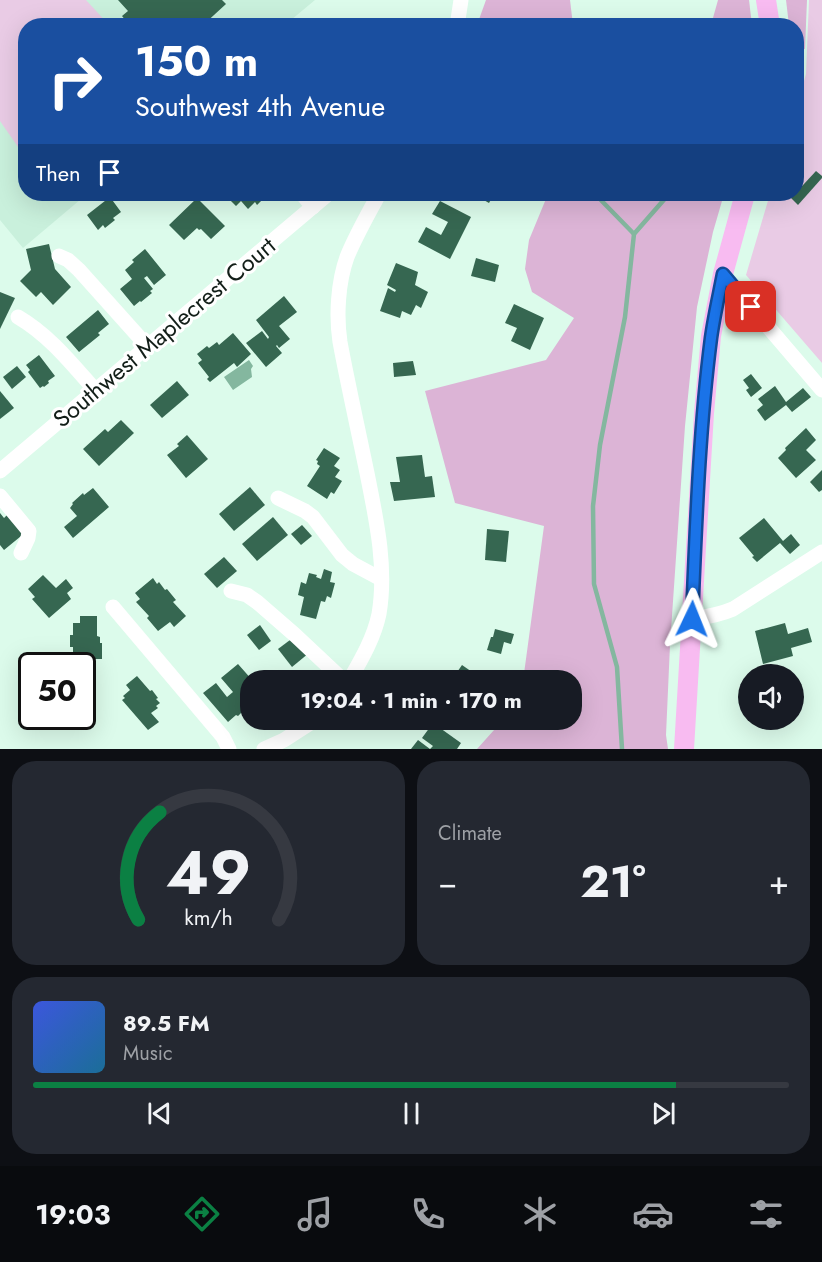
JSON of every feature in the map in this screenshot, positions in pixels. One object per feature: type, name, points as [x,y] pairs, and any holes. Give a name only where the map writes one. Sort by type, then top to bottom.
[{"type":"main road","points":[[766,0],[769,18]]},
{"type":"main road","points":[[684,749],[696,524],[711,336],[723,274],[743,201]]},
{"type":"street","points":[[458,18],[461,0]]},
{"type":"street","points":[[308,201],[313,207]]},
{"type":"street","name":"Southwest Maplecrest Court","points":[[0,471],[320,201]]},
{"type":"street","points":[[354,670],[375,629],[379,614],[380,549],[338,319],[346,260],[375,201]]},
{"type":"street","points":[[59,256],[69,260],[79,270],[148,347]]},
{"type":"street","points":[[723,274],[822,390]]},
{"type":"street","points":[[18,317],[42,333],[95,390]]},
{"type":"street","points":[[0,496],[29,531],[21,554]]},
{"type":"street","points":[[278,498],[313,517],[342,555],[353,564],[381,579]]},
{"type":"street","points":[[692,619],[711,617],[733,609],[822,552]]},
{"type":"street","points":[[231,591],[257,602],[335,670]]},
{"type":"street","points":[[113,607],[223,737],[230,749]]},
{"type":"street","points":[[264,749],[300,730]]},
{"type":"shaded area","points":[[0,0],[315,0],[293,18],[18,18],[18,201],[79,201],[23,248],[0,220]]},
{"type":"shaded area","points":[[0,0],[86,0],[103,18],[18,18],[18,147],[0,121]]},
{"type":"shaded area","points":[[486,0],[570,0],[572,18],[480,18]]},
{"type":"shaded area","points":[[718,0],[749,0],[751,18],[713,18]]},
{"type":"shaded area","points":[[786,0],[807,0],[805,49],[804,18],[788,18]]},
{"type":"shaded area","points":[[809,0],[822,0],[822,363],[746,275],[768,201],[804,201],[804,81]]},
{"type":"shaded area","points":[[545,201],[722,201],[697,307],[685,426],[670,645],[666,735],[668,749],[477,749],[494,730],[582,730],[582,670],[524,670],[544,526],[455,503],[425,391],[546,360],[574,318],[532,292],[525,269],[529,240]]},
{"type":"shaded area","points":[[249,360],[253,366],[252,377],[233,390],[224,377]]},
{"type":"building","points":[[118,0],[222,0],[226,4],[211,18],[124,18],[122,16],[128,11]]},
{"type":"building","points":[[816,171],[822,176],[804,198],[804,184]]},
{"type":"building","points":[[105,201],[113,201],[121,212],[105,228],[103,225],[98,230],[87,215]]},
{"type":"building","points":[[194,201],[200,201],[225,226],[211,239],[197,228],[184,240],[169,225]]},
{"type":"building","points":[[231,201],[241,201],[236,206]]},
{"type":"building","points":[[241,201],[261,201],[257,205],[255,202],[248,209]]},
{"type":"building","points":[[440,201],[471,217],[450,259],[418,242],[426,227],[441,235],[448,222],[432,214]]},
{"type":"building","points":[[49,244],[55,269],[71,287],[53,305],[41,292],[36,297],[20,281],[31,270],[26,249]]},
{"type":"building","points":[[145,249],[166,275],[154,285],[147,276],[144,278],[153,289],[150,291],[152,293],[134,306],[120,289],[132,279],[125,270],[134,262],[132,260]]},
{"type":"building","points":[[476,258],[499,265],[495,282],[471,276]]},
{"type":"building","points":[[396,263],[418,272],[415,285],[428,292],[421,308],[416,305],[411,315],[402,311],[400,318],[380,311],[388,288],[395,292],[396,290],[387,285]]},
{"type":"building","points":[[0,292],[15,298],[0,329]]},
{"type":"building","points":[[284,296],[297,312],[279,326],[290,339],[279,348],[276,346],[282,353],[266,367],[246,343],[262,331],[268,339],[269,337],[256,320]]},
{"type":"building","points":[[514,304],[544,318],[530,350],[511,341],[517,328],[505,323]]},
{"type":"building","points":[[98,310],[109,324],[98,333],[100,335],[79,352],[66,337]]},
{"type":"building","points":[[233,333],[251,354],[237,367],[234,363],[210,382],[207,379],[209,377],[198,363],[202,360],[197,354],[207,346],[209,348],[217,342],[219,345]]},
{"type":"building","points":[[39,355],[55,376],[40,388],[28,372],[30,370],[26,365]]},
{"type":"building","points":[[413,361],[416,375],[394,377],[393,363]]},
{"type":"building","points":[[17,366],[26,377],[12,389],[3,377]]},
{"type":"building","points":[[751,374],[762,388],[751,397],[746,390],[749,388],[743,380]]},
{"type":"building","points":[[177,381],[189,395],[162,418],[150,405]]},
{"type":"building","points":[[775,386],[786,402],[803,388],[811,397],[792,412],[786,405],[765,421],[757,410],[763,405],[758,399]]},
{"type":"building","points":[[0,391],[14,408],[0,419]]},
{"type":"building","points":[[121,420],[134,433],[99,466],[83,449],[105,429],[108,432]]},
{"type":"building","points":[[806,428],[816,440],[806,450],[816,460],[796,478],[778,458]]},
{"type":"building","points":[[187,435],[208,459],[186,478],[167,455],[179,446],[177,444]]},
{"type":"building","points":[[324,448],[340,458],[334,466],[340,470],[335,477],[342,481],[334,494],[331,492],[327,499],[307,486],[320,466],[316,460]]},
{"type":"building","points":[[422,455],[425,477],[432,476],[435,497],[394,501],[390,482],[400,482],[396,457]]},
{"type":"building","points":[[822,470],[822,490],[819,492],[810,482]]},
{"type":"building","points":[[250,487],[265,505],[234,531],[219,514]]},
{"type":"building","points":[[93,488],[109,507],[73,538],[64,527],[77,516],[70,508],[72,503]]},
{"type":"building","points":[[0,513],[4,518],[9,513],[26,532],[4,550],[0,545]]},
{"type":"building","points":[[273,517],[288,535],[257,561],[242,544]]},
{"type":"building","points":[[764,518],[783,541],[791,534],[800,545],[790,554],[780,543],[757,562],[739,538]]},
{"type":"building","points":[[302,525],[312,536],[301,545],[291,534]]},
{"type":"building","points":[[487,529],[509,531],[506,562],[485,560]]},
{"type":"building","points":[[224,557],[237,571],[217,588],[204,574]]},
{"type":"building","points":[[324,569],[332,572],[330,582],[335,583],[331,598],[327,596],[325,602],[321,601],[316,619],[300,615],[304,597],[298,595],[301,582],[306,584],[309,573],[321,579]]},
{"type":"building","points":[[43,575],[56,588],[66,579],[73,588],[67,593],[71,599],[49,618],[32,599],[35,597],[28,589]]},
{"type":"building","points":[[153,578],[157,584],[159,582],[165,590],[167,589],[176,600],[173,602],[186,616],[174,627],[170,622],[158,631],[147,618],[149,616],[136,602],[140,599],[135,593]]},
{"type":"building","points":[[80,616],[97,616],[97,636],[100,637],[100,643],[102,643],[102,659],[96,659],[96,652],[73,652],[73,647],[70,647],[70,635],[73,635],[73,623],[80,623]]},
{"type":"building","points":[[785,623],[788,634],[808,628],[812,642],[791,648],[793,656],[763,664],[755,631]]},
{"type":"building","points":[[260,625],[271,641],[259,650],[247,635]]},
{"type":"building","points":[[495,629],[514,634],[511,644],[504,642],[501,654],[487,650]]},
{"type":"building","points":[[294,637],[309,653],[292,667],[278,649]]},
{"type":"building","points":[[238,664],[243,670],[240,670],[240,714],[228,722],[203,693],[216,683],[227,697],[233,692],[221,678]]},
{"type":"building","points":[[462,665],[469,670],[459,670]]},
{"type":"building","points":[[137,676],[150,691],[152,690],[160,703],[156,706],[158,708],[151,713],[159,722],[148,730],[122,700],[130,690],[126,685]]},
{"type":"building","points":[[428,730],[443,730],[461,743],[457,749],[430,749],[433,746],[422,738]]},
{"type":"building","points":[[418,740],[430,749],[411,749]]},
{"type":"waterway","points":[[602,201],[634,234]]},
{"type":"waterway","points":[[622,749],[617,667],[594,584],[593,506],[600,445],[625,317],[634,234],[663,201]]},
{"type":"route","points":[[692,619],[704,413],[711,336],[723,274],[751,307]]}]
